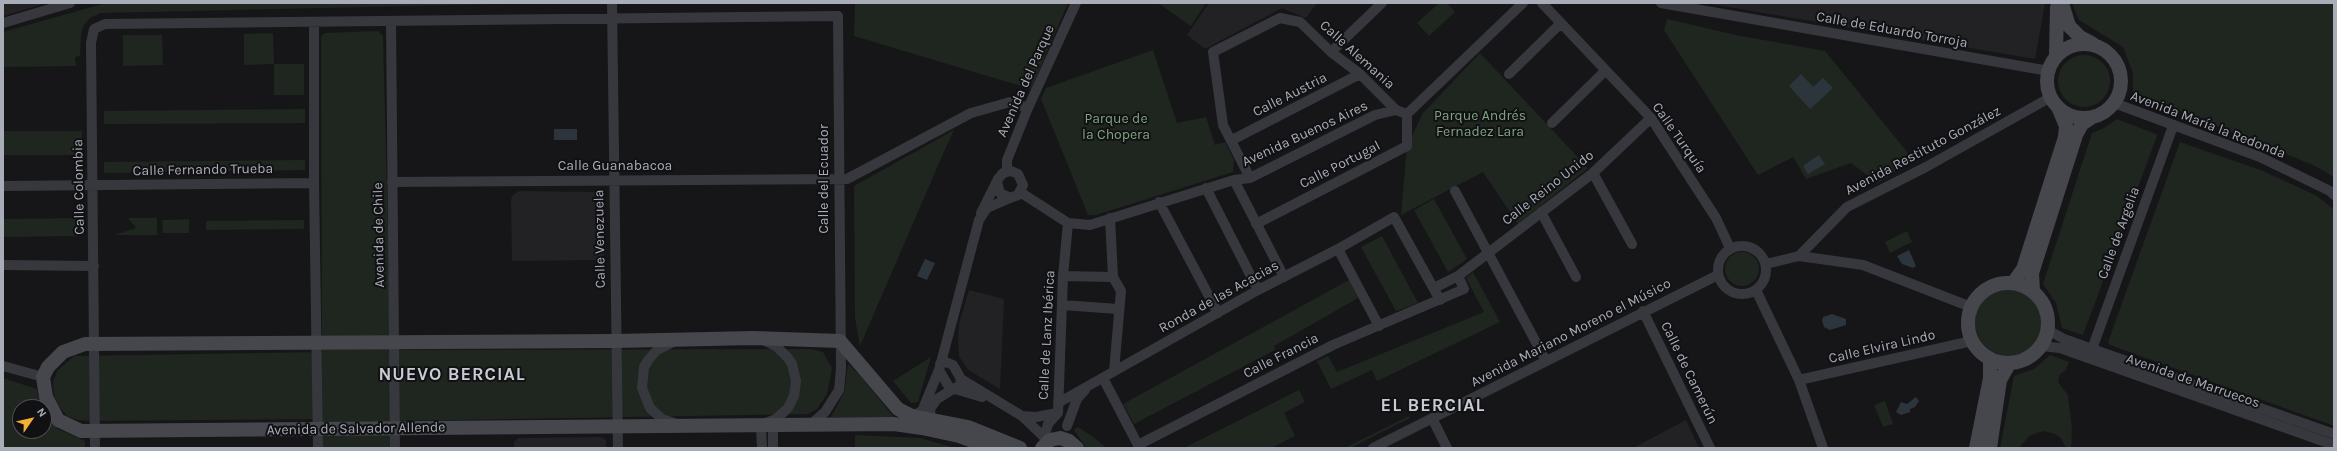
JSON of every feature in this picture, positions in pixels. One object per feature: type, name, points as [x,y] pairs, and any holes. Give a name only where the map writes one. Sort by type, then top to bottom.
[{"type":"street","points":[[3,23],[70,3]]},
{"type":"street","name":"Calle Venezuela","points":[[612,3],[615,341]]},
{"type":"street","name":"Avenida del Parque","points":[[1006,172],[1007,160],[1028,108],[1076,3]]},
{"type":"street","points":[[1330,52],[1382,3]]},
{"type":"street","points":[[1396,110],[1408,114],[1523,3]]},
{"type":"street","name":"Calle Turquía","points":[[1542,3],[1560,24],[1651,118],[1716,218],[1730,248]]},
{"type":"street","name":"Calle de Eduardo Torroja","points":[[1661,3],[2048,71]]},
{"type":"street","points":[[2013,283],[2023,269],[2065,137],[2066,126],[2047,86],[2048,71],[2056,56],[2058,3]]},
{"type":"street","points":[[2033,291],[2032,272],[2076,135],[2082,124],[2103,113],[2114,103],[2120,88],[2120,75],[2116,63],[2100,48],[2080,37],[2072,29],[2065,17],[2062,3]]},
{"type":"street","name":"Calle del Ecuador","points":[[612,17],[838,16],[838,178],[841,369],[838,390],[825,412],[811,424]]},
{"type":"street","points":[[318,448],[314,183],[314,22],[612,17]]},
{"type":"street","name":"Calle Alemania","points":[[1232,140],[1223,125],[1213,52],[1280,18],[1300,22],[1330,52],[1360,74],[1396,110]]},
{"type":"street","name":"Avenida de Chile","points":[[391,21],[395,448]]},
{"type":"street","name":"Calle Colombia","points":[[94,345],[91,43],[94,29],[106,24],[314,22]]},
{"type":"street","points":[[1509,74],[1560,24]]},
{"type":"street","points":[[2056,56],[2066,49],[2077,45],[2089,44],[2100,48]]},
{"type":"street","points":[[1552,123],[1605,70]]},
{"type":"street","name":"Calle Austria","points":[[1232,140],[1360,74]]},
{"type":"street","name":"Calle Guanabacoa","points":[[392,182],[613,179],[847,179],[971,113],[1010,102],[1028,108]]},
{"type":"street","points":[[2054,102],[2074,117],[2091,118]]},
{"type":"street","name":"Avenida Restituto González","points":[[1799,256],[1846,207],[2054,102]]},
{"type":"street","name":"Avenida María la Redonda","points":[[2114,103],[2260,157],[2330,191],[2334,195]]},
{"type":"street","name":"Avenida Buenos Aires","points":[[1068,223],[1090,224],[1206,188],[1234,180],[1250,178],[1375,115],[1396,110]]},
{"type":"street","name":"Calle Portugal","points":[[1256,224],[1407,146],[1408,114]]},
{"type":"street","name":"Calle Reino Unido","points":[[1434,288],[1458,276],[1593,173],[1651,118]]},
{"type":"street","name":"Calle de Argelia","points":[[2092,349],[2173,126]]},
{"type":"street","points":[[1232,140],[1250,178]]},
{"type":"street","points":[[912,416],[922,411],[939,367],[947,336],[982,209],[1000,175],[1006,172],[1015,172],[1021,177],[1023,185],[1020,192],[987,208],[979,220]]},
{"type":"street","points":[[1593,173],[1632,244]]},
{"type":"street","points":[[1234,180],[1284,277]]},
{"type":"street","points":[[997,182],[1000,193],[1010,198]]},
{"type":"street","name":"Calle Fernando Trueba","points":[[3,186],[314,183]]},
{"type":"street","points":[[1206,188],[1258,290]]},
{"type":"street","points":[[1455,191],[1546,361]]},
{"type":"street","points":[[1020,192],[1068,223]]},
{"type":"street","points":[[1159,202],[1218,314]]},
{"type":"street","points":[[1541,212],[1576,277]]},
{"type":"street","name":"Ronda de las Acacias","points":[[1058,403],[1218,314],[1258,290],[1338,249],[1394,217],[1434,288]]},
{"type":"street","points":[[1110,218],[1112,277],[1120,291],[1114,372]]},
{"type":"street","name":"Calle de Lanz Ibérica","points":[[1044,443],[1048,424],[1058,413],[1063,276],[1068,223]]},
{"type":"street","points":[[1746,245],[1754,248],[1761,255],[1766,264],[1766,272],[1762,283],[1756,290],[1743,294],[1734,293],[1726,289],[1718,274],[1719,259],[1730,248],[1746,245]]},
{"type":"street","points":[[1338,249],[1379,326]]},
{"type":"street","points":[[1766,264],[1799,256],[1863,266],[1970,307]]},
{"type":"street","points":[[3,266],[94,266]]},
{"type":"street","name":"Avenida Mariano Moreno el Músico","points":[[1373,448],[1718,274]]},
{"type":"street","points":[[1063,276],[1112,277]]},
{"type":"street","name":"Calle Francia","points":[[1103,378],[1138,445],[1333,345],[1464,289],[1458,276]]},
{"type":"street","points":[[2001,283],[2013,283],[2033,291],[2046,308],[2048,330],[2042,346],[2027,359],[2009,364],[1990,359],[1980,352],[1972,341],[1968,324],[1970,307],[1978,296],[1988,287],[2001,283]]},
{"type":"street","points":[[1434,288],[1440,300]]},
{"type":"street","points":[[1756,290],[1799,380],[1824,448]]},
{"type":"street","points":[[1062,305],[1118,309]]},
{"type":"street","name":"Calle de Camerún","points":[[1642,311],[1710,448]]},
{"type":"street","name":"Avenida de Marruecos","points":[[2048,330],[2092,349],[2334,434]]},
{"type":"street","points":[[947,336],[947,355],[961,379],[1022,416],[1044,443],[1060,438],[1075,446]]},
{"type":"street","name":"Avenida de Salvador Allende","points":[[840,341],[754,338],[615,341],[81,345],[63,352],[48,368],[43,377],[46,397],[58,420],[81,431],[894,424],[959,436],[992,448]]},
{"type":"street","name":"Avenida de Salvador Allende","points":[[754,338],[769,342],[782,351],[792,364],[796,381],[794,396],[788,408],[767,425]]},
{"type":"street","name":"Avenida de Salvador Allende","points":[[677,340],[657,350],[649,359],[644,367],[642,388],[650,408],[662,419],[681,426]]},
{"type":"street","points":[[615,341],[618,448]]},
{"type":"street","points":[[840,341],[898,410],[912,416],[968,427],[1020,448]]},
{"type":"street","name":"Calle Elvira Lindo","points":[[1799,380],[1972,341]]},
{"type":"street","points":[[94,345],[95,448]]},
{"type":"street","name":"Avenida de Marruecos","points":[[2042,346],[2060,348],[2334,446]]},
{"type":"street","points":[[1976,448],[1990,378],[1990,359]]},
{"type":"street","points":[[939,367],[946,362],[951,364]]},
{"type":"street","points":[[1990,448],[2000,380],[2009,364]]},
{"type":"street","points":[[3,366],[43,377]]},
{"type":"street","points":[[939,367],[945,384],[954,389],[995,401]]},
{"type":"street","points":[[931,419],[930,409],[937,399],[960,385],[961,379]]},
{"type":"street","points":[[1067,426],[1077,399],[1088,386]]},
{"type":"street","points":[[1022,416],[1036,417],[1058,413],[1067,426],[1075,446]]},
{"type":"street","points":[[1432,418],[1447,448]]},
{"type":"street","points":[[762,448],[767,425]]},
{"type":"street","points":[[767,425],[773,448]]},
{"type":"shaded area","points":[[3,3],[47,3],[3,16]]},
{"type":"shaded area","points":[[1209,3],[1317,3],[1306,18],[1282,8],[1205,49],[1187,35]]},
{"type":"shaded area","points":[[1705,3],[2045,3],[2035,59]]},
{"type":"shaded area","points":[[1801,74],[1813,87],[1823,78],[1833,88],[1810,109],[1789,86]]},
{"type":"shaded area","points":[[554,129],[577,129],[577,140],[554,140]]},
{"type":"shaded area","points":[[1819,155],[1825,164],[1808,174],[1803,166]]},
{"type":"shaded area","points":[[519,191],[600,192],[603,196],[604,260],[512,261],[511,200],[512,196]]},
{"type":"shaded area","points":[[1909,250],[1916,266],[1913,268],[1902,264],[1897,256]]},
{"type":"shaded area","points":[[925,259],[935,263],[927,280],[917,276]]},
{"type":"shaded area","points":[[969,290],[1004,299],[1000,389],[968,370],[959,356],[959,324]]},
{"type":"shaded area","points":[[1832,314],[1846,319],[1846,325],[1830,330],[1824,327],[1822,321],[1823,317]]},
{"type":"shaded area","points":[[1916,397],[1919,401],[1915,407],[1910,409],[1910,412],[1901,415],[1896,412],[1901,402],[1907,404]]},
{"type":"shaded area","points":[[1686,420],[1699,448],[1633,448]]},
{"type":"shaded area","points":[[601,437],[606,440],[606,448],[514,448],[514,442],[518,438]]},
{"type":"green space","points":[[106,3],[500,4],[100,13],[90,18],[84,25],[81,35],[80,56],[75,57],[76,66],[3,67],[3,32]]},
{"type":"green space","points":[[855,3],[1068,3],[1031,89],[854,36]]},
{"type":"green space","points":[[1158,3],[1206,3],[1191,26]]},
{"type":"green space","points":[[1439,3],[1447,3],[1455,12],[1429,36],[1417,23]]},
{"type":"green space","points":[[2072,3],[2334,3],[2334,177],[2313,165],[2133,92],[2133,73],[2123,47],[2079,20]]},
{"type":"green space","points":[[1667,19],[1736,35],[1825,51],[1908,153],[1893,174],[1877,183],[1851,163],[1806,179],[1793,157],[1758,175],[1664,30]]},
{"type":"green space","points":[[378,31],[383,36],[391,350],[811,349],[823,352],[832,368],[827,394],[817,409],[808,414],[391,421],[391,448],[322,448],[322,419],[90,421],[78,420],[67,416],[59,406],[54,396],[53,383],[57,371],[74,356],[322,352],[321,37],[325,33]]},
{"type":"green space","points":[[273,33],[274,64],[244,65],[244,34]]},
{"type":"green space","points":[[123,35],[162,35],[163,65],[123,66]]},
{"type":"green space","name":"Parque de la Chopera","points":[[1153,50],[1177,123],[1206,117],[1215,145],[1225,142],[1234,160],[1233,172],[1096,215],[1088,215],[1041,99],[1046,88]]},
{"type":"green space","name":"Parque Andrés Fernadez Lara","points":[[1480,53],[1588,168],[1518,224],[1483,172],[1401,215],[1407,146],[1423,113]]},
{"type":"green space","points":[[2084,55],[2094,57],[2102,63],[2108,71],[2110,81],[2108,91],[2102,99],[2094,105],[2084,107],[2074,105],[2066,99],[2060,91],[2058,81],[2060,71],[2066,63],[2074,57]]},
{"type":"green space","points":[[274,64],[304,64],[304,95],[274,95]]},
{"type":"green space","points":[[305,109],[305,123],[104,124],[104,111]]},
{"type":"green space","points":[[2117,119],[2156,134],[2157,136],[2083,335],[2062,328],[2056,303],[2043,284],[2092,133],[2104,128]]},
{"type":"green space","points":[[954,130],[860,346],[855,318],[854,186]]},
{"type":"green space","points":[[3,131],[82,131],[82,155],[3,155]]},
{"type":"green space","points":[[2180,142],[2263,171],[2317,196],[2334,210],[2334,426],[2110,345],[2108,342]]},
{"type":"green space","points":[[305,160],[305,170],[104,173],[104,162]]},
{"type":"green space","points":[[1434,199],[1467,259],[1448,272],[1414,210]]},
{"type":"green space","points":[[82,218],[82,236],[3,237],[3,219]]},
{"type":"green space","points":[[128,218],[157,218],[157,235],[114,235],[136,228]]},
{"type":"green space","points":[[189,219],[189,233],[163,233],[162,220]]},
{"type":"green space","points":[[304,220],[304,229],[206,230],[206,221]]},
{"type":"green space","points":[[1907,231],[1912,242],[1890,253],[1885,242]]},
{"type":"green space","points":[[1382,236],[1418,303],[1396,311],[1361,247]]},
{"type":"green space","points":[[1745,252],[1754,257],[1758,262],[1758,276],[1754,281],[1749,285],[1739,286],[1735,285],[1726,276],[1725,266],[1726,262],[1735,253]]},
{"type":"green space","points":[[1473,272],[1500,322],[1377,381],[1372,370],[1331,389],[1317,361],[1328,356],[1337,372],[1484,312],[1466,278]]},
{"type":"green space","points":[[1349,280],[1358,298],[1274,346],[1275,350],[1134,424],[1123,404]]},
{"type":"green space","points":[[2009,288],[2022,291],[2033,298],[2040,309],[2043,322],[2040,335],[2033,346],[2022,353],[2009,356],[1996,353],[1985,346],[1978,335],[1975,322],[1978,309],[1985,298],[1996,291]]},
{"type":"green space","points":[[2050,355],[2069,362],[2066,370],[2060,374],[2058,382],[2068,395],[2072,429],[2071,448],[2066,448],[2061,438],[2055,434],[2043,431],[2029,436],[2019,448],[2000,448],[2014,376],[2034,369]]},
{"type":"green space","points":[[931,357],[918,402],[911,403],[893,381]]},
{"type":"green space","points":[[848,364],[862,378],[894,417],[831,417],[844,393]]},
{"type":"green space","points":[[3,378],[37,389],[39,399],[12,399],[12,439],[52,439],[52,423],[58,429],[85,441],[85,448],[3,448]]},
{"type":"green space","points":[[1299,390],[1305,402],[1284,413],[1295,436],[1271,448],[1184,448]]},
{"type":"green space","points":[[1885,401],[1893,424],[1883,427],[1874,405]]},
{"type":"green space","points":[[1409,416],[1410,418],[1350,448],[1345,448]]},
{"type":"green space","points":[[1078,427],[1107,448],[1086,448],[1074,430]]},
{"type":"green space","points":[[855,435],[920,438],[955,448],[855,448]]},
{"type":"district","name":"NUEVO BERCIAL","points":[[452,375]]},
{"type":"district","name":"EL BERCIAL","points":[[1433,406]]}]
